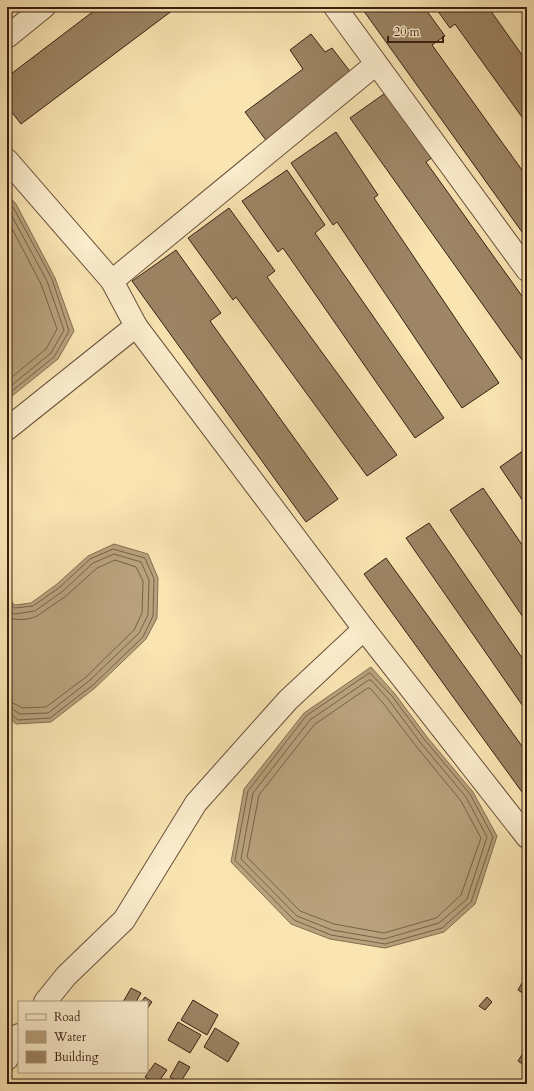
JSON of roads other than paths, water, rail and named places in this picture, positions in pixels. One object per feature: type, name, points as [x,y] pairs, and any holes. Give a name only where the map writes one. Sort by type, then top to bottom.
[{"type":"street","points":[[7,37],[44,7]]},
{"type":"street","points":[[335,7],[527,270]]},
{"type":"street","points":[[112,281],[376,64]]},
{"type":"street","points":[[7,160],[112,281],[136,326],[364,629],[527,837]]},
{"type":"street","points":[[7,429],[136,326]]},
{"type":"street","points":[[46,1001],[66,976],[124,920],[196,803],[288,700],[364,629]]},
{"type":"street","points":[[7,1059],[14,1041],[18,1036]]},
{"type":"water","points":[[7,194],[16,204],[55,278],[74,331],[58,359],[7,400]]},
{"type":"water","points":[[114,544],[148,554],[158,578],[157,618],[146,639],[95,688],[51,722],[16,724],[7,716],[7,598],[15,605],[31,603],[57,584],[88,556]]},
{"type":"water","points":[[371,667],[395,694],[427,737],[473,792],[497,836],[475,904],[444,932],[385,948],[330,939],[291,924],[231,862],[244,789],[304,713]]}]
